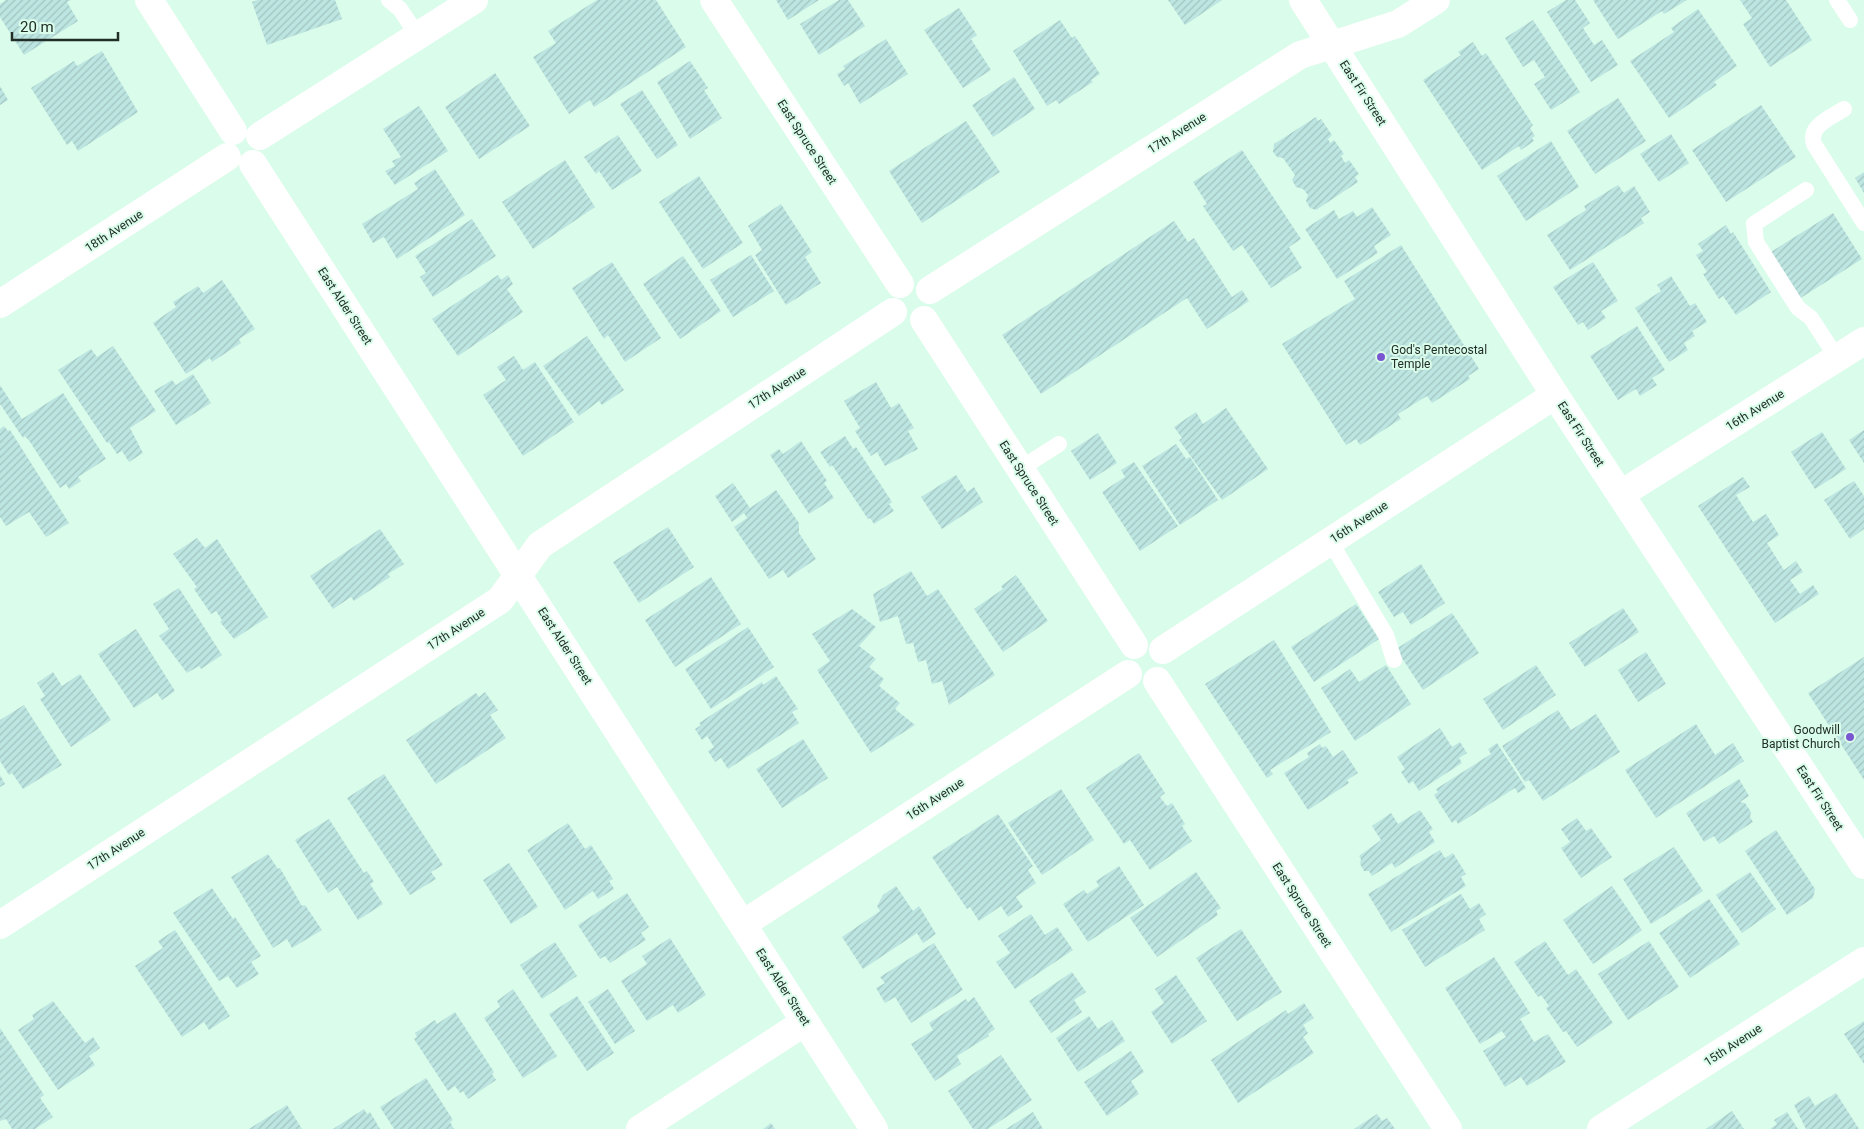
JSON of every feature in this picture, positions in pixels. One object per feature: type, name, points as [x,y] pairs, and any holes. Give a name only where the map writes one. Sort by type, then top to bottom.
[{"type":"street","points":[[149,0],[233,131]]},
{"type":"street","points":[[260,136],[474,0]]},
{"type":"street","name":"East Spruce Street","points":[[714,0],[900,284]]},
{"type":"street","name":"East Fir Street","points":[[1303,0],[1556,395],[1864,865]]},
{"type":"street","name":"17th Avenue","points":[[930,290],[1300,55],[1398,24],[1436,0]]},
{"type":"street","points":[[247,128],[254,130],[260,136],[263,151],[261,158],[254,164],[240,167],[227,157],[224,147],[226,140],[233,131],[247,128]]},
{"type":"street","name":"18th Avenue","points":[[0,304],[227,157]]},
{"type":"street","name":"East Alder Street","points":[[254,164],[874,1129]]},
{"type":"street","points":[[909,280],[917,280],[924,283],[930,290],[934,300],[933,308],[924,320],[913,324],[906,324],[899,320],[893,312],[890,300],[892,293],[900,284],[909,280]]},
{"type":"street","name":"17th Avenue","points":[[0,925],[500,600],[540,545],[893,312]]},
{"type":"street","name":"East Spruce Street","points":[[924,320],[1134,645]]},
{"type":"street","name":"16th Avenue","points":[[1621,494],[1864,341]]},
{"type":"street","name":"16th Avenue","points":[[1163,650],[1556,395]]},
{"type":"street","points":[[1150,642],[1163,650],[1167,660],[1167,667],[1157,681],[1140,683],[1128,674],[1125,662],[1126,655],[1134,645],[1150,642]]},
{"type":"street","name":"16th Avenue","points":[[742,924],[1128,674]]},
{"type":"street","name":"East Spruce Street","points":[[1157,681],[1448,1129]]},
{"type":"street","name":"15th Avenue","points":[[1601,1129],[1864,961]]},
{"type":"street","points":[[640,1129],[806,1022]]},
{"type":"lane","points":[[389,0],[400,9],[418,36]]},
{"type":"lane","points":[[1837,0],[1850,20]]},
{"type":"lane","points":[[1844,109],[1818,126],[1813,131],[1812,137],[1814,144],[1864,223]]},
{"type":"lane","points":[[1806,190],[1754,224],[1756,242],[1798,308],[1811,318],[1837,358]]},
{"type":"lane","points":[[1020,469],[1059,444]]},
{"type":"lane","points":[[1330,541],[1386,635],[1394,660]]},
{"type":"building","points":[[6,0],[71,0],[67,2],[78,21],[24,55],[0,17],[0,4]]},
{"type":"building","points":[[257,0],[335,0],[342,19],[267,45],[252,2]]},
{"type":"building","points":[[597,0],[656,0],[686,47],[594,107],[590,100],[569,114],[533,57],[556,43],[548,31]]},
{"type":"building","points":[[776,0],[819,0],[788,20]]},
{"type":"building","points":[[839,0],[848,0],[865,26],[819,55],[800,24]]},
{"type":"building","points":[[1168,0],[1222,0],[1185,25]]},
{"type":"building","points":[[1566,0],[1575,0],[1590,23],[1583,28],[1594,45],[1602,40],[1618,65],[1591,82],[1547,12]]},
{"type":"building","points":[[1593,0],[1687,0],[1664,14],[1662,11],[1618,39]]},
{"type":"building","points":[[1740,0],[1786,0],[1812,40],[1770,67],[1743,24],[1752,18]]},
{"type":"building","points":[[959,8],[977,35],[971,39],[991,70],[963,88],[924,30]]},
{"type":"building","points":[[1698,9],[1737,66],[1714,82],[1717,85],[1669,118],[1630,61],[1674,32],[1671,28]]},
{"type":"building","points":[[1060,20],[1072,38],[1075,36],[1100,74],[1091,80],[1093,82],[1059,104],[1056,100],[1047,106],[1013,51]]},
{"type":"building","points":[[1533,20],[1580,92],[1551,110],[1534,84],[1545,77],[1534,60],[1523,67],[1505,38]]},
{"type":"building","points":[[886,39],[908,74],[860,104],[848,83],[844,86],[837,74],[845,69],[843,66]]},
{"type":"building","points":[[1473,42],[1482,56],[1486,53],[1533,125],[1530,128],[1535,136],[1532,138],[1534,141],[1521,150],[1519,146],[1482,170],[1423,80],[1461,55],[1458,52]]},
{"type":"building","points":[[102,51],[138,112],[78,151],[72,141],[67,145],[31,88],[74,61],[77,66]]},
{"type":"building","points":[[690,61],[708,88],[704,90],[722,118],[690,139],[657,82]]},
{"type":"building","points":[[495,73],[530,126],[479,159],[445,107]]},
{"type":"building","points":[[1014,77],[1035,109],[993,137],[972,105]]},
{"type":"building","points":[[0,86],[8,100],[0,105]]},
{"type":"building","points":[[642,90],[678,145],[657,159],[620,104]]},
{"type":"building","points":[[1618,98],[1646,141],[1595,174],[1567,131]]},
{"type":"building","points":[[1761,105],[1796,157],[1726,202],[1692,150]]},
{"type":"building","points":[[419,106],[448,151],[395,185],[385,171],[395,166],[392,161],[401,157],[383,129]]},
{"type":"building","points":[[1316,117],[1318,121],[1321,119],[1332,135],[1328,139],[1330,143],[1334,140],[1344,154],[1341,156],[1345,163],[1349,160],[1359,174],[1355,177],[1358,182],[1316,210],[1310,208],[1306,201],[1308,195],[1303,189],[1296,187],[1292,180],[1295,175],[1283,158],[1277,157],[1273,152],[1274,144]]},
{"type":"building","points":[[966,121],[1000,172],[922,223],[889,171]]},
{"type":"building","points":[[1671,134],[1689,163],[1659,182],[1640,154]]},
{"type":"building","points":[[618,135],[642,171],[612,190],[599,171],[596,174],[584,157]]},
{"type":"building","points":[[1551,141],[1579,187],[1526,221],[1497,176]]},
{"type":"building","points":[[1242,150],[1301,239],[1289,247],[1302,268],[1271,288],[1242,245],[1233,251],[1203,206],[1207,204],[1193,182]]},
{"type":"building","points":[[565,160],[595,207],[533,249],[502,202]]},
{"type":"building","points":[[435,169],[465,215],[397,259],[384,237],[373,243],[362,224],[418,189],[414,183]]},
{"type":"building","points":[[1864,172],[1864,193],[1855,178]]},
{"type":"building","points":[[699,176],[743,243],[703,269],[659,202]]},
{"type":"building","points":[[1618,185],[1624,193],[1634,186],[1650,212],[1641,218],[1644,223],[1570,270],[1547,235],[1586,210],[1584,206]]},
{"type":"building","points":[[781,204],[812,252],[805,257],[821,283],[786,305],[755,255],[762,250],[748,226]]},
{"type":"building","points":[[1372,207],[1391,235],[1374,246],[1378,253],[1337,279],[1305,229],[1334,210],[1339,219],[1353,211],[1357,217]]},
{"type":"building","points":[[1833,213],[1862,259],[1799,299],[1771,252]]},
{"type":"building","points":[[472,219],[496,256],[433,297],[420,277],[426,273],[415,256]]},
{"type":"building","points":[[1174,221],[1188,242],[1194,238],[1232,297],[1242,290],[1249,301],[1207,329],[1187,298],[1041,394],[1002,335]]},
{"type":"building","points":[[1726,225],[1731,234],[1733,232],[1771,292],[1736,315],[1723,296],[1719,299],[1703,274],[1707,272],[1696,255],[1703,251],[1698,244]]},
{"type":"building","name":"God's Pentecostal Temple","points":[[1401,245],[1479,369],[1468,376],[1470,379],[1432,403],[1427,396],[1398,414],[1401,419],[1360,445],[1356,439],[1346,445],[1282,344],[1355,299],[1344,281]]},
{"type":"building","points":[[751,255],[774,291],[733,317],[710,280]]},
{"type":"building","points":[[683,256],[721,311],[680,339],[643,284]]},
{"type":"building","points":[[612,262],[661,338],[625,362],[608,335],[604,339],[572,288]]},
{"type":"building","points":[[1593,262],[1618,301],[1601,311],[1606,318],[1588,330],[1583,322],[1578,325],[1553,287]]},
{"type":"building","points":[[498,275],[501,280],[508,275],[513,284],[507,289],[523,312],[458,356],[432,319]]},
{"type":"building","points":[[1671,276],[1690,306],[1695,303],[1707,322],[1692,331],[1695,336],[1684,343],[1688,350],[1669,362],[1635,308],[1661,291],[1657,285]]},
{"type":"building","points":[[222,280],[255,329],[239,339],[241,343],[212,362],[210,358],[186,374],[153,323],[176,307],[173,302],[198,286],[203,293]]},
{"type":"building","points":[[1637,326],[1665,370],[1652,378],[1657,385],[1640,396],[1636,389],[1618,400],[1590,356]]},
{"type":"building","points":[[587,336],[624,390],[602,405],[599,401],[579,416],[543,366]]},
{"type":"building","points":[[113,346],[156,411],[130,428],[143,453],[129,462],[122,451],[117,454],[109,442],[107,443],[58,370],[91,349],[97,357]]},
{"type":"building","points":[[514,356],[523,370],[535,362],[574,422],[523,456],[483,395],[506,380],[497,367]]},
{"type":"building","points":[[193,374],[211,403],[176,425],[154,391],[172,380],[176,385]]},
{"type":"building","points":[[876,382],[891,408],[899,403],[914,428],[908,431],[918,449],[885,466],[877,452],[871,456],[855,431],[860,428],[844,401]]},
{"type":"building","points":[[0,385],[22,419],[63,393],[106,459],[78,477],[81,481],[69,489],[66,484],[60,488],[30,442],[25,436],[23,438],[0,404]]},
{"type":"building","points":[[1226,408],[1268,469],[1222,500],[1179,440],[1182,438],[1174,427],[1196,412],[1203,424]]},
{"type":"building","points":[[4,426],[8,431],[10,430],[69,523],[46,537],[29,512],[6,526],[0,517],[0,429]]},
{"type":"building","points":[[1864,430],[1864,463],[1849,440]]},
{"type":"building","points":[[1822,432],[1846,469],[1815,489],[1791,452]]},
{"type":"building","points":[[1098,433],[1117,463],[1090,480],[1071,451]]},
{"type":"building","points":[[845,436],[853,449],[856,447],[892,502],[889,504],[894,511],[874,524],[870,518],[868,519],[832,465],[830,467],[820,452]]},
{"type":"building","points":[[801,441],[827,481],[824,483],[834,498],[809,514],[770,455],[779,449],[783,454]]},
{"type":"building","points":[[1176,444],[1186,459],[1190,457],[1218,500],[1180,525],[1142,466]]},
{"type":"building","points":[[1134,462],[1178,526],[1140,551],[1102,492],[1125,477],[1121,470]]},
{"type":"building","points":[[956,475],[967,492],[974,487],[983,502],[942,529],[921,497]]},
{"type":"building","points":[[1743,477],[1750,487],[1736,495],[1753,522],[1766,514],[1779,535],[1767,543],[1784,570],[1796,561],[1803,572],[1790,580],[1800,594],[1813,585],[1819,594],[1775,623],[1698,506]]},
{"type":"building","points":[[1854,481],[1864,496],[1864,529],[1850,539],[1824,500]]},
{"type":"building","points":[[733,483],[750,508],[776,490],[799,523],[799,533],[816,559],[788,578],[783,570],[769,579],[734,527],[747,518],[744,513],[732,522],[715,496]]},
{"type":"building","points":[[668,527],[694,567],[639,603],[613,562]]},
{"type":"building","points":[[380,529],[404,564],[388,574],[390,577],[354,601],[351,597],[333,609],[310,576]]},
{"type":"building","points":[[197,538],[205,548],[217,539],[268,617],[234,639],[220,622],[222,620],[216,611],[211,614],[194,589],[197,587],[173,554]]},
{"type":"building","points":[[1421,564],[1445,603],[1411,625],[1403,612],[1394,617],[1378,592]]},
{"type":"building","points":[[911,571],[927,596],[938,589],[995,675],[949,705],[942,681],[932,684],[926,660],[918,662],[913,643],[906,644],[898,616],[880,622],[873,594]]},
{"type":"building","points":[[1016,575],[1048,621],[1003,652],[974,609],[1003,589],[1001,586]]},
{"type":"building","points":[[711,577],[741,624],[675,667],[645,620]]},
{"type":"building","points":[[179,588],[222,655],[201,669],[199,666],[187,673],[159,636],[169,629],[153,604]]},
{"type":"building","points":[[1356,604],[1379,639],[1314,682],[1291,647]]},
{"type":"building","points":[[1623,608],[1639,632],[1585,667],[1569,643]]},
{"type":"building","points":[[852,609],[876,627],[859,646],[876,659],[869,667],[884,679],[879,686],[900,703],[895,709],[915,725],[871,753],[817,670],[830,661],[812,634]]},
{"type":"building","points":[[1452,613],[1479,653],[1423,690],[1396,649]]},
{"type":"building","points":[[748,627],[774,667],[711,709],[685,669]]},
{"type":"building","points":[[136,629],[175,691],[162,700],[157,693],[134,708],[98,654]]},
{"type":"building","points":[[1274,640],[1331,732],[1270,770],[1273,774],[1267,778],[1205,684]]},
{"type":"building","points":[[1646,652],[1666,684],[1638,702],[1618,670]]},
{"type":"building","name":"Goodwill Baptist Church","points":[[1864,657],[1864,780],[1808,693]]},
{"type":"building","points":[[1386,665],[1411,704],[1355,741],[1321,688],[1350,669],[1359,682]]},
{"type":"building","points":[[1536,665],[1556,695],[1503,730],[1483,699]]},
{"type":"building","points":[[53,672],[62,686],[80,674],[111,720],[71,747],[40,699],[45,696],[37,683]]},
{"type":"building","points":[[776,676],[798,709],[792,712],[799,723],[728,769],[721,758],[715,762],[708,751],[714,747],[707,736],[702,740],[695,729],[701,725],[699,723],[762,682],[763,685]]},
{"type":"building","points":[[485,692],[498,710],[490,715],[506,738],[436,784],[406,740],[476,693],[479,697]]},
{"type":"building","points":[[24,705],[62,765],[23,789],[12,773],[9,775],[0,761],[0,720]]},
{"type":"building","points":[[1558,710],[1571,730],[1596,714],[1620,752],[1543,801],[1529,780],[1525,782],[1502,746]]},
{"type":"building","points":[[1696,724],[1715,755],[1733,743],[1744,761],[1656,818],[1625,770]]},
{"type":"building","points":[[1440,728],[1452,747],[1460,742],[1467,753],[1459,758],[1462,763],[1419,791],[1413,781],[1409,784],[1401,772],[1405,769],[1397,757]]},
{"type":"building","points":[[803,739],[828,778],[782,808],[756,769]]},
{"type":"building","points":[[1497,743],[1526,788],[1518,793],[1515,788],[1458,824],[1456,820],[1452,823],[1434,795],[1438,792],[1436,789],[1491,754],[1488,749]]},
{"type":"building","points":[[1320,744],[1322,748],[1326,746],[1333,757],[1343,750],[1358,773],[1347,780],[1349,783],[1308,810],[1284,773],[1309,757],[1307,753]]},
{"type":"building","points":[[1139,753],[1165,793],[1160,797],[1167,806],[1172,803],[1185,824],[1182,826],[1192,841],[1150,870],[1130,840],[1124,844],[1086,788]]},
{"type":"building","points":[[384,774],[443,865],[431,872],[436,879],[410,895],[347,798]]},
{"type":"building","points":[[0,775],[5,784],[0,787]]},
{"type":"building","points":[[1739,779],[1749,796],[1740,802],[1745,803],[1751,812],[1750,817],[1753,822],[1719,844],[1714,836],[1704,842],[1686,813]]},
{"type":"building","points":[[1061,789],[1094,840],[1042,875],[1008,823]]},
{"type":"building","points":[[1420,810],[1433,829],[1429,832],[1435,842],[1395,868],[1392,863],[1372,876],[1369,871],[1364,871],[1360,864],[1361,859],[1359,856],[1381,840],[1372,826],[1391,813],[1398,824]]},
{"type":"building","points":[[998,814],[1033,866],[1028,870],[1036,883],[1016,897],[1023,907],[1008,917],[1001,906],[979,921],[970,907],[967,909],[932,857]]},
{"type":"building","points":[[1577,818],[1586,831],[1591,828],[1612,857],[1581,878],[1561,848],[1570,842],[1561,829]]},
{"type":"building","points":[[329,819],[364,873],[367,871],[374,882],[370,884],[383,904],[358,920],[337,887],[328,893],[295,840]]},
{"type":"building","points":[[568,823],[585,849],[591,845],[613,879],[609,881],[614,889],[598,899],[593,891],[565,910],[527,850]]},
{"type":"building","points":[[1776,830],[1815,889],[1813,898],[1787,915],[1745,851]]},
{"type":"building","points":[[1674,847],[1703,891],[1651,924],[1623,879]]},
{"type":"building","points":[[1440,850],[1445,858],[1453,853],[1466,874],[1461,877],[1466,886],[1391,932],[1368,894]]},
{"type":"building","points":[[268,854],[278,869],[280,868],[302,906],[305,905],[322,930],[292,948],[287,939],[273,948],[231,877]]},
{"type":"building","points":[[509,863],[538,907],[511,924],[483,880]]},
{"type":"building","points":[[1119,866],[1144,905],[1088,942],[1063,904],[1084,890],[1087,894],[1099,886],[1096,881]]},
{"type":"building","points":[[1196,872],[1221,908],[1216,911],[1218,915],[1157,957],[1130,918]]},
{"type":"building","points":[[1750,872],[1776,909],[1742,933],[1716,895]]},
{"type":"building","points":[[896,886],[913,911],[919,906],[936,934],[923,943],[917,933],[863,969],[842,937],[880,911],[877,906],[883,895]]},
{"type":"building","points":[[1612,886],[1642,930],[1593,964],[1563,920]]},
{"type":"building","points":[[212,888],[233,919],[235,917],[261,956],[251,962],[259,974],[237,988],[228,976],[219,981],[173,913]]},
{"type":"building","points":[[627,893],[649,927],[641,933],[646,940],[610,963],[605,956],[600,959],[578,925]]},
{"type":"building","points":[[1461,894],[1470,909],[1479,903],[1486,914],[1479,919],[1485,930],[1425,967],[1402,930]]},
{"type":"building","points":[[1709,899],[1740,944],[1690,978],[1659,933]]},
{"type":"building","points":[[1031,914],[1045,935],[1057,927],[1073,950],[1015,989],[996,962],[1010,953],[998,936]]},
{"type":"building","points":[[1241,929],[1282,992],[1237,1021],[1196,958]]},
{"type":"building","points":[[175,930],[230,1016],[209,1030],[204,1022],[182,1037],[135,966],[163,948],[158,941]]},
{"type":"building","points":[[670,938],[706,995],[678,1013],[673,1005],[647,1021],[621,981],[647,964],[642,956]]},
{"type":"building","points":[[1545,941],[1568,975],[1576,969],[1613,1023],[1577,1047],[1566,1031],[1563,1032],[1546,1008],[1549,1006],[1541,995],[1538,997],[1514,962]]},
{"type":"building","points":[[1649,941],[1679,987],[1628,1020],[1598,974]]},
{"type":"building","points":[[555,942],[577,976],[542,999],[520,965]]},
{"type":"building","points":[[934,943],[963,990],[911,1023],[895,997],[885,1003],[876,988],[885,983],[880,977]]},
{"type":"building","points":[[1494,957],[1530,1013],[1520,1019],[1534,1042],[1548,1034],[1566,1062],[1527,1086],[1521,1077],[1505,1087],[1483,1051],[1506,1037],[1502,1031],[1480,1044],[1445,988]]},
{"type":"building","points":[[1072,972],[1086,992],[1074,1000],[1082,1012],[1051,1033],[1029,1001]]},
{"type":"building","points":[[1176,975],[1207,1021],[1172,1044],[1151,1012],[1164,1003],[1155,989]]},
{"type":"building","points":[[513,989],[557,1056],[523,1078],[484,1018],[500,1007],[497,1001]]},
{"type":"building","points":[[608,989],[635,1031],[615,1044],[588,1002]]},
{"type":"building","points":[[577,996],[614,1053],[587,1071],[549,1014]]},
{"type":"building","points":[[974,997],[995,1029],[988,1034],[989,1036],[957,1056],[961,1064],[935,1081],[911,1044],[933,1030],[929,1023],[966,999],[968,1002]]},
{"type":"building","points":[[53,1001],[85,1043],[93,1037],[100,1048],[89,1056],[95,1065],[58,1090],[18,1030],[34,1019],[32,1015]]},
{"type":"building","points":[[1304,1003],[1314,1018],[1303,1025],[1308,1033],[1303,1037],[1314,1053],[1238,1103],[1211,1060],[1286,1010],[1288,1014]]},
{"type":"building","points":[[455,1012],[494,1072],[492,1074],[496,1080],[468,1099],[463,1091],[460,1093],[455,1086],[448,1091],[414,1039],[417,1037],[415,1033],[435,1020],[437,1024]]},
{"type":"building","points":[[1089,1016],[1098,1029],[1112,1020],[1125,1041],[1078,1072],[1056,1038]]},
{"type":"building","points":[[1864,1021],[1864,1064],[1844,1034]]},
{"type":"building","points":[[0,1028],[44,1095],[40,1098],[53,1117],[35,1129],[12,1129],[6,1119],[0,1121]]},
{"type":"building","points":[[1131,1051],[1144,1072],[1131,1081],[1139,1094],[1107,1116],[1084,1082]]},
{"type":"building","points":[[1001,1055],[1032,1100],[988,1129],[973,1129],[948,1091]]},
{"type":"building","points":[[426,1078],[453,1120],[450,1122],[454,1129],[394,1129],[380,1107]]},
{"type":"building","points":[[1836,1093],[1859,1129],[1806,1129],[1794,1105],[1809,1096],[1815,1106]]},
{"type":"building","points":[[287,1105],[302,1129],[249,1129]]},
{"type":"building","points":[[364,1109],[367,1114],[370,1112],[380,1129],[333,1129]]},
{"type":"building","points":[[1732,1111],[1744,1129],[1706,1129]]},
{"type":"building","points":[[1033,1112],[1043,1129],[1006,1129]]},
{"type":"building","points":[[1787,1112],[1798,1129],[1770,1129],[1777,1124],[1774,1120]]},
{"type":"building","points":[[1377,1114],[1382,1121],[1387,1118],[1395,1129],[1354,1129]]},
{"type":"building","points":[[771,1123],[775,1129],[763,1129]]},
{"type":"place","name":"God's Pentecostal Temple","points":[[1381,357]]},
{"type":"place","name":"Goodwill Baptist Church","points":[[1850,737]]}]
